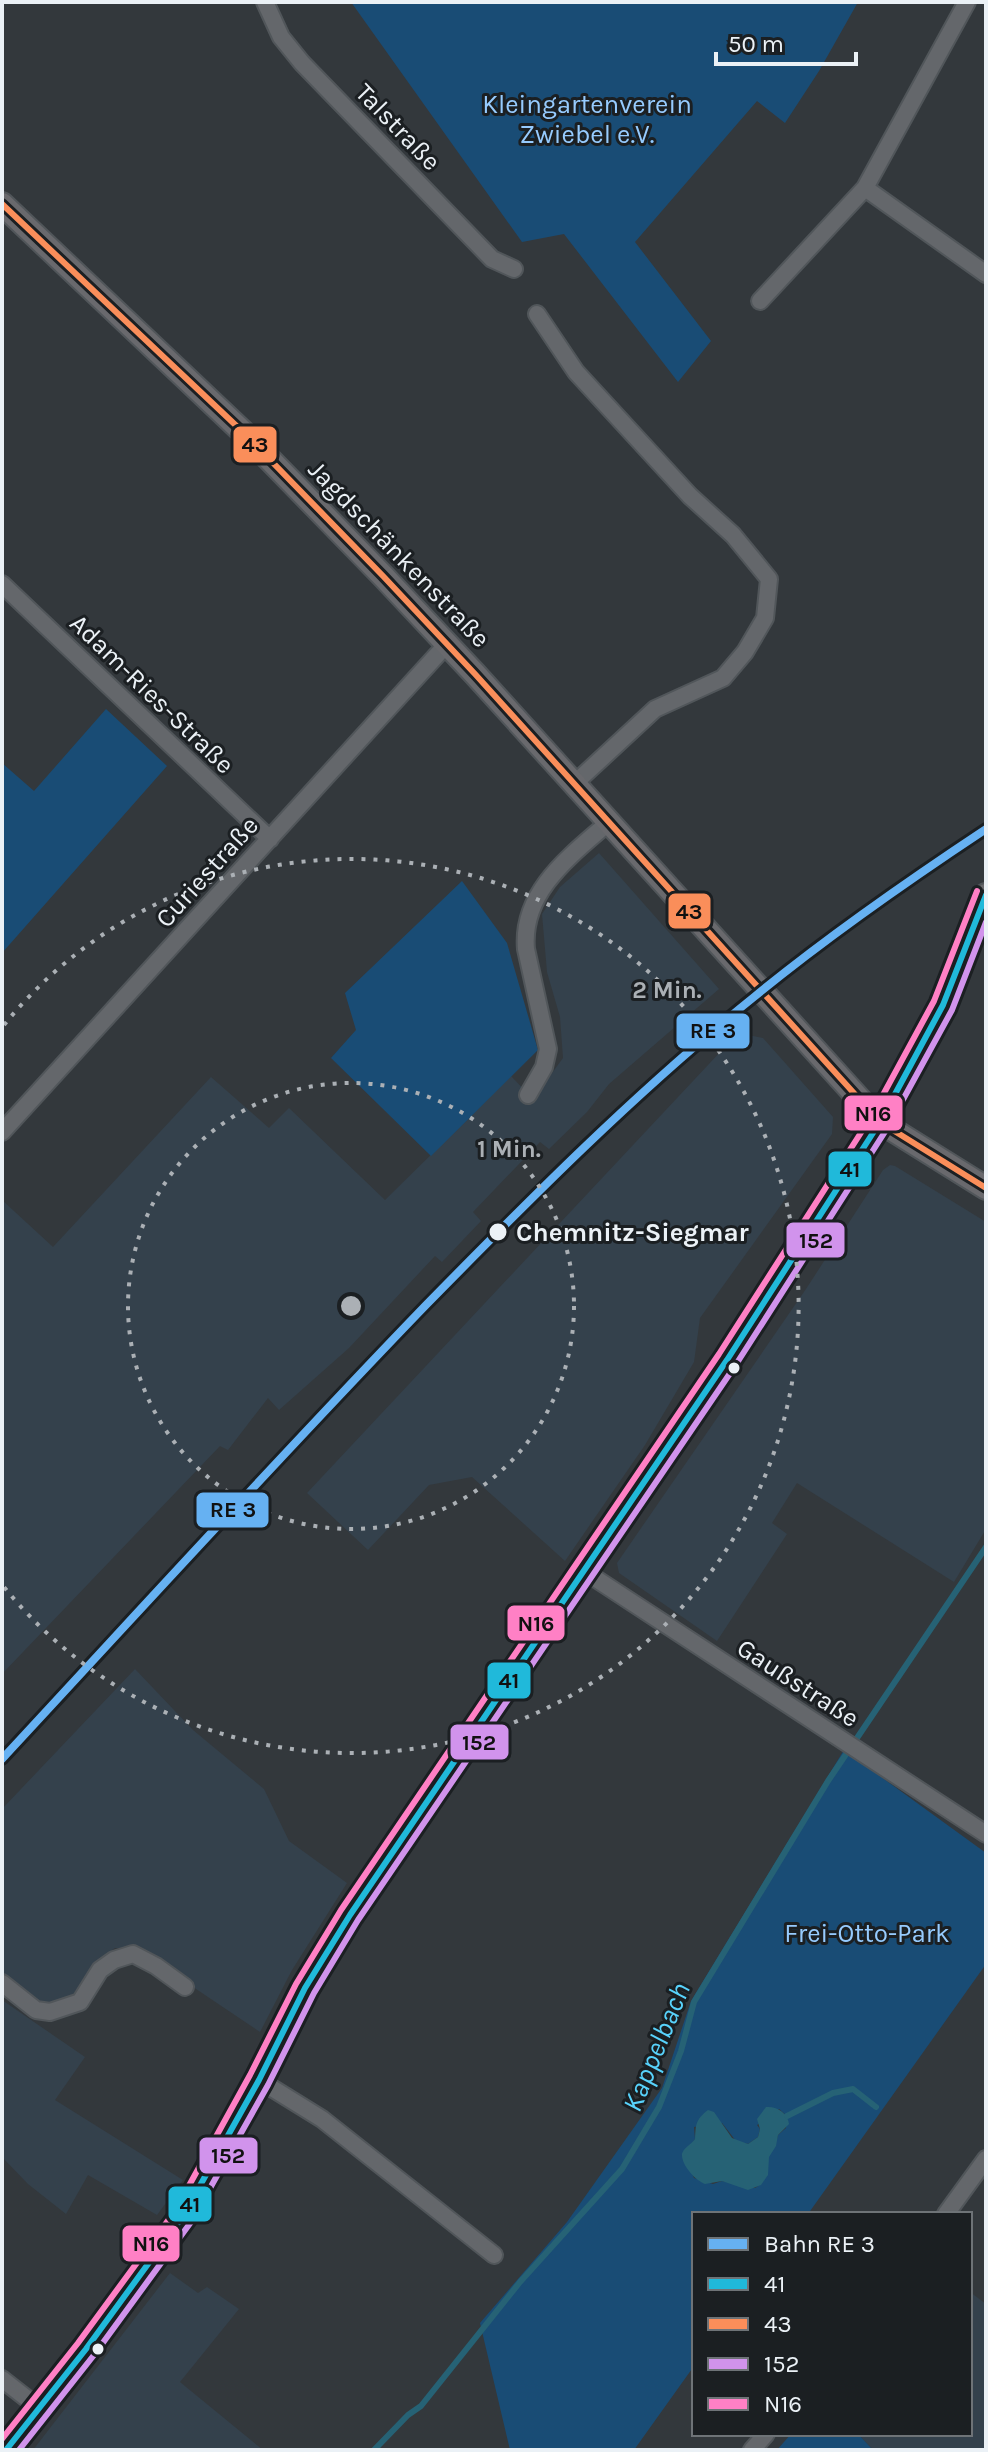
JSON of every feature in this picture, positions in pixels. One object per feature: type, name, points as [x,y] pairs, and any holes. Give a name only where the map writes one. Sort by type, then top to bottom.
[{"type":"main road","name":"Jagdschänkenstraße","points":[[2,204],[245,434],[447,644],[880,1122],[986,1188]]},
{"type":"main road","points":[[6,2450],[138,2281],[183,2216],[259,2080],[305,1988],[350,1915],[775,1287],[880,1122],[943,1005],[986,895]]},
{"type":"street","name":"Talstraße","points":[[265,2],[281,37],[302,63],[492,259],[514,269]]},
{"type":"street","points":[[760,301],[865,188],[967,2]]},
{"type":"street","points":[[865,188],[986,274]]},
{"type":"street","points":[[537,314],[576,372],[690,496],[733,535],[769,579],[765,618],[745,652],[723,678],[655,709],[574,784]]},
{"type":"street","name":"Adam-Ries-Straße","points":[[2,584],[270,839]]},
{"type":"street","name":"Curiestraße","points":[[2,1132],[447,644]]},
{"type":"street","points":[[528,1095],[544,1067],[548,1049],[525,932],[531,911],[548,879],[608,823]]},
{"type":"street","name":"Gaußstraße","points":[[584,1571],[986,1834]]},
{"type":"street","points":[[2,1983],[36,2010],[50,2012],[80,2002],[100,1970],[114,1960],[133,1954],[185,1987]]},
{"type":"street","points":[[259,2080],[322,2119],[494,2255]]},
{"type":"street","points":[[947,2212],[986,2159]]},
{"type":"street","points":[[2,2379],[39,2408]]},
{"type":"shaded area","points":[[599,853],[719,989],[609,1084],[587,1112],[549,1149],[540,1142],[473,1212],[481,1221],[442,1262],[435,1256],[349,1348],[279,1410],[268,1398],[228,1450],[220,1446],[2,1674],[2,1200],[53,1247],[211,1077],[269,1128],[289,1108],[385,1200],[511,1076],[533,1099],[563,1058],[560,1017],[547,972],[542,914],[560,887]]},
{"type":"shaded area","points":[[738,1033],[763,1038],[833,1117],[832,1134],[700,1318],[694,1362],[645,1445],[565,1561],[472,1477],[429,1485],[368,1550],[307,1493]]},
{"type":"shaded area","points":[[890,1165],[986,1222],[986,1529],[954,1582],[797,1483],[772,1523],[787,1534],[717,1641],[619,1573],[617,1563],[806,1289],[883,1170]]},
{"type":"shaded area","points":[[135,1669],[193,1730],[264,1789],[289,1841],[347,1883],[292,1970],[260,2032],[135,1948],[115,1948],[97,1961],[68,2002],[49,2009],[2,1978],[2,1809]]},
{"type":"shaded area","points":[[2,2000],[85,2057],[55,2100],[183,2180],[157,2215],[88,2175],[66,2214],[28,2184],[2,2157]]},
{"type":"shaded area","points":[[766,2107],[781,2111],[789,2124],[778,2135],[769,2157],[768,2175],[761,2185],[748,2190],[722,2181],[705,2184],[697,2180],[684,2163],[682,2154],[695,2139],[701,2117],[708,2110],[714,2112],[732,2138],[748,2144],[758,2137],[760,2129],[757,2119]]},
{"type":"shaded area","points":[[170,2273],[198,2293],[207,2287],[239,2309],[180,2382],[263,2450],[33,2450]]},
{"type":"shaded area","points":[[972,2294],[986,2304],[986,2450],[873,2450],[860,2436],[972,2436]]},
{"type":"green space","name":"Kleingartenverein Zwiebel e.V.","points":[[351,2],[858,2],[785,123],[757,101],[635,242],[711,341],[678,382],[564,234],[522,242]]},
{"type":"green space","points":[[106,709],[167,766],[2,953],[2,763],[34,791]]},
{"type":"green space","points":[[462,881],[507,943],[538,1050],[431,1156],[331,1058],[356,1030],[345,993]]},
{"type":"green space","name":"Frei-Otto-Park","points":[[844,1750],[986,1853],[986,1964],[809,2212],[692,2212],[692,2369],[634,2450],[510,2450],[480,2323],[567,2222],[662,2088],[691,2001]],"holes":[[[779,2109],[787,2116],[786,2128],[778,2135],[768,2158],[765,2177],[755,2188],[722,2181],[713,2184],[694,2178],[686,2158],[695,2139],[694,2127],[722,2123],[736,2141],[748,2144],[758,2137],[760,2129],[757,2125]]]},
{"type":"green space","points":[[789,2436],[860,2436],[873,2450],[777,2450]]},
{"type":"waterway","name":"Kappelbach","points":[[374,2450],[421,2406],[520,2282],[622,2169],[659,2107],[681,2051],[694,2002],[828,1781],[986,1547]]},
{"type":"waterway","points":[[787,2116],[833,2093],[853,2089],[876,2107]]},
{"type":"transit line","name":"43","points":[[2,204],[245,434],[383,576],[880,1122],[986,1188]]},
{"type":"transit line","points":[[2,1759],[372,1361],[586,1146],[668,1070],[782,974],[986,829]]},
{"type":"transit line","name":"N16","points":[[2,2439],[78,2343],[175,2211],[296,1984],[341,1910],[719,1354],[871,1117],[934,1001],[977,891]]},
{"type":"transit line","name":"41","points":[[6,2450],[86,2349],[183,2216],[259,2080],[305,1988],[350,1915],[727,1360],[880,1122],[943,1005],[986,895]]},
{"type":"transit line","name":"152","points":[[19,2450],[94,2355],[191,2222],[268,2085],[314,1993],[358,1920],[735,1366],[888,1127],[952,1010],[986,922]]},
{"type":"place","name":"Chemnitz-Siegmar","points":[[498,1232]]}]
